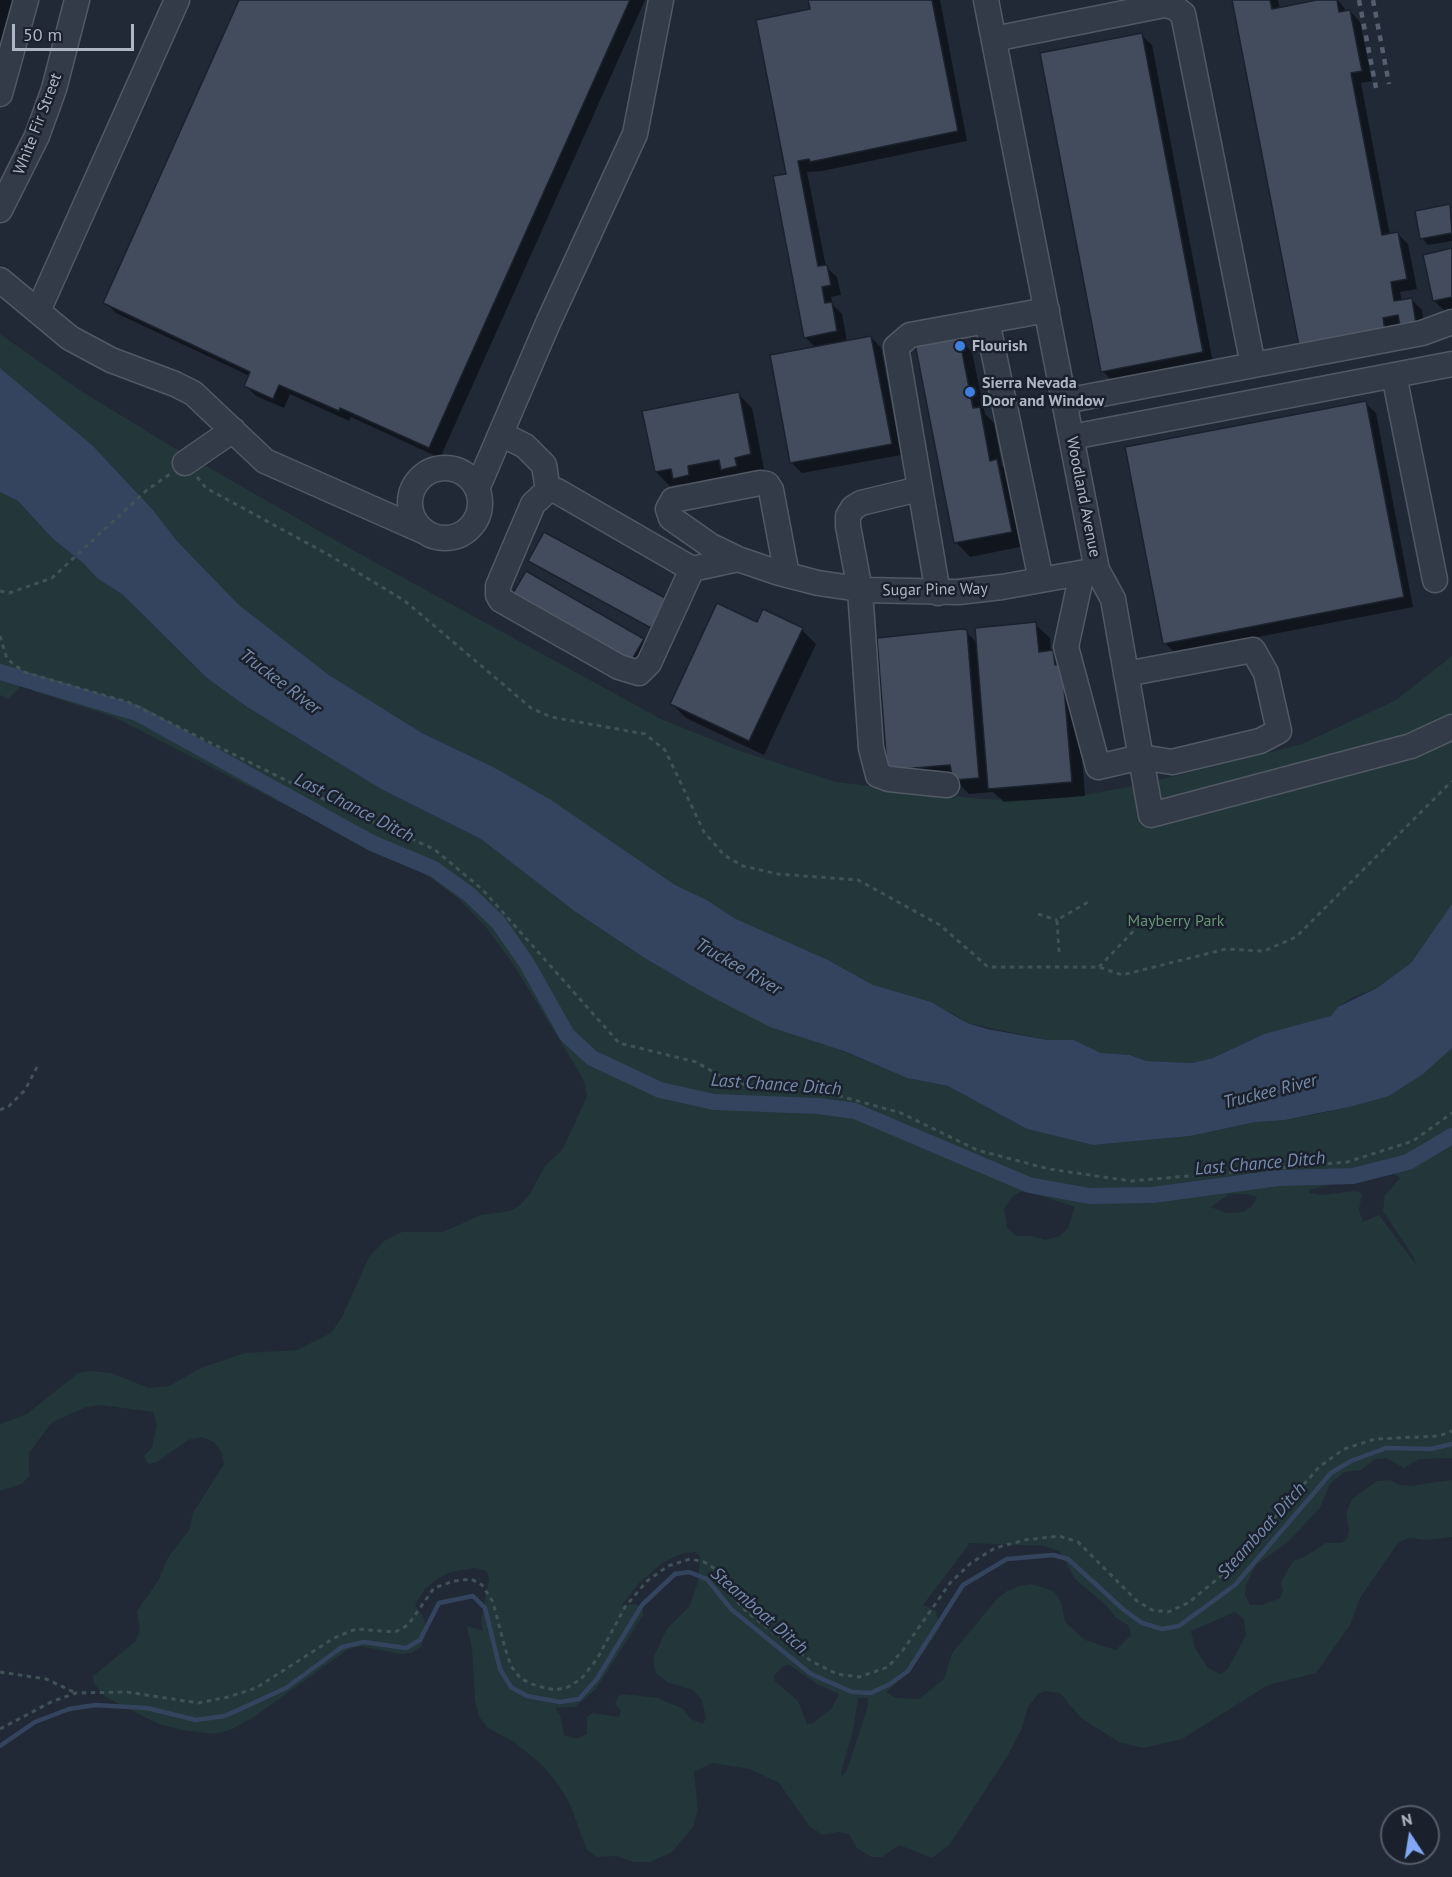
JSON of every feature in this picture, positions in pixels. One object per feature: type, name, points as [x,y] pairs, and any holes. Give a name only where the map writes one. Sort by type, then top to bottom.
[{"type":"street","points":[[0,94],[26,0]]},
{"type":"street","name":"White Fir Street","points":[[2,200],[37,136],[54,89],[77,0]]},
{"type":"street","points":[[38,311],[177,0]]},
{"type":"street","points":[[477,489],[548,323],[635,134],[662,0]]},
{"type":"street","name":"Woodland Avenue","points":[[986,0],[1072,437],[1090,571],[1113,599],[1151,815],[1411,746],[1452,726]]},
{"type":"street","points":[[994,39],[1164,5],[1174,6],[1183,14],[1253,365]]},
{"type":"street","points":[[0,280],[70,338],[111,360],[193,393],[255,454],[277,468],[436,537],[451,538],[470,528],[480,510],[477,489],[467,476],[450,468],[438,468],[420,478],[411,491],[410,507],[414,521],[423,531]]},
{"type":"street","points":[[938,593],[897,347],[910,335],[1047,310]]},
{"type":"street","points":[[987,321],[1041,580]]},
{"type":"street","points":[[1065,401],[1422,333],[1452,322]]},
{"type":"street","points":[[1072,437],[1452,364]]},
{"type":"street","points":[[1394,375],[1436,580]]},
{"type":"street","points":[[185,463],[233,430]]},
{"type":"street","points":[[501,434],[525,446],[537,456],[548,474],[548,490],[533,504],[498,586],[498,595],[501,600],[632,673],[644,670],[692,568]]},
{"type":"street","name":"Sugar Pine Way","points":[[788,575],[771,490],[767,484],[760,483],[673,500],[668,509],[671,518],[711,546],[738,559],[788,575],[860,590],[938,593],[991,589],[1090,571]]},
{"type":"street","points":[[920,489],[861,502],[852,508],[848,516],[848,526],[860,590],[870,738],[878,775],[889,779],[946,785]]},
{"type":"street","points":[[548,490],[557,491],[692,568],[738,559]]},
{"type":"street","points":[[1090,571],[1066,646],[1098,767],[1141,757],[1172,762],[1260,741],[1280,731],[1266,673],[1253,650],[1126,674]]},
{"type":"path","points":[[0,591],[9,593],[52,578],[147,490],[185,463],[206,488],[329,555],[405,601],[531,708],[551,717],[645,734],[665,750],[704,832],[724,855],[743,866],[778,874],[858,880],[940,925],[988,967],[1099,967],[1122,975],[1226,949],[1264,951],[1296,937],[1452,782]]},
{"type":"path","points":[[0,636],[7,659],[24,672],[129,702],[348,811],[434,849],[483,890],[619,1043],[696,1062],[734,1083],[840,1096],[901,1113],[977,1150],[1049,1169],[1131,1181],[1347,1162],[1413,1141],[1452,1113]]},
{"type":"path","points":[[1038,914],[1057,920],[1090,901]]},
{"type":"path","points":[[1099,967],[1147,917]]},
{"type":"path","points":[[1057,920],[1059,952]]},
{"type":"path","points":[[0,1110],[9,1106],[25,1090],[37,1067]]},
{"type":"path","points":[[0,1729],[51,1702],[76,1693],[127,1692],[198,1704],[228,1697],[256,1688],[334,1638],[356,1629],[395,1632],[408,1625],[434,1588],[454,1581],[471,1579],[482,1585],[493,1602],[505,1648],[512,1666],[521,1679],[555,1690],[568,1687],[581,1679],[597,1659],[625,1607],[647,1581],[668,1566],[690,1559],[704,1562],[717,1570],[734,1598],[747,1612],[811,1661],[837,1674],[859,1677],[888,1667],[903,1650],[950,1583],[970,1563],[995,1548],[1025,1540],[1059,1536],[1078,1542],[1137,1601],[1152,1610],[1168,1612],[1188,1603],[1232,1567],[1318,1467],[1344,1449],[1375,1439],[1439,1436],[1452,1431]]},
{"type":"path","points":[[0,1672],[46,1679],[76,1693]]},
{"type":"green space","name":"Mayberry Park","points":[[0,334],[81,391],[166,443],[349,548],[661,719],[740,751],[836,782],[980,799],[1031,800],[1073,797],[1139,785],[1302,744],[1396,700],[1452,656],[1452,904],[1411,963],[1377,988],[1355,996],[1338,1007],[1332,1016],[1264,1034],[1213,1058],[1192,1063],[1146,1061],[1130,1055],[1101,1053],[1074,1040],[1047,1040],[967,1023],[954,1014],[873,985],[828,960],[734,918],[707,900],[675,885],[493,767],[422,733],[329,675],[239,605],[177,541],[153,510],[92,445],[0,368]]},
{"type":"green space","points":[[0,492],[18,501],[53,539],[83,563],[97,578],[123,595],[207,678],[247,707],[381,789],[481,839],[573,910],[643,957],[704,993],[907,1078],[948,1086],[1027,1129],[1093,1145],[1190,1136],[1256,1122],[1313,1115],[1349,1107],[1452,1048],[1452,1458],[1419,1459],[1404,1468],[1386,1458],[1375,1459],[1361,1470],[1344,1472],[1330,1484],[1320,1508],[1288,1542],[1256,1565],[1246,1585],[1245,1595],[1250,1605],[1262,1605],[1280,1598],[1283,1590],[1281,1582],[1293,1561],[1306,1556],[1326,1543],[1341,1543],[1347,1539],[1349,1530],[1346,1513],[1352,1499],[1377,1481],[1390,1480],[1399,1485],[1410,1486],[1452,1480],[1452,1537],[1427,1540],[1408,1538],[1398,1543],[1360,1598],[1350,1625],[1316,1673],[1268,1685],[1182,1739],[1143,1748],[1119,1742],[1081,1718],[1060,1693],[1045,1691],[1038,1694],[1028,1707],[1021,1730],[1007,1757],[950,1844],[932,1858],[899,1845],[882,1857],[872,1857],[857,1848],[849,1834],[838,1832],[823,1835],[810,1827],[779,1783],[750,1769],[712,1763],[694,1772],[698,1809],[693,1827],[672,1852],[650,1862],[634,1862],[617,1856],[597,1857],[587,1850],[569,1802],[555,1780],[541,1764],[514,1742],[488,1728],[479,1717],[475,1700],[472,1649],[467,1626],[483,1631],[481,1621],[489,1580],[487,1571],[475,1568],[451,1572],[437,1579],[425,1589],[415,1605],[424,1618],[426,1632],[421,1647],[411,1653],[401,1654],[360,1646],[347,1650],[254,1717],[230,1730],[214,1734],[159,1724],[105,1697],[94,1683],[93,1676],[135,1642],[140,1630],[137,1611],[158,1581],[169,1556],[189,1530],[193,1513],[224,1464],[221,1451],[214,1442],[202,1437],[188,1440],[157,1462],[148,1464],[144,1456],[152,1448],[157,1424],[153,1412],[101,1405],[87,1407],[52,1422],[29,1453],[29,1476],[22,1484],[0,1491],[0,1424],[27,1414],[78,1373],[91,1371],[111,1373],[149,1388],[169,1386],[201,1368],[245,1353],[297,1350],[331,1333],[342,1317],[369,1257],[384,1241],[402,1232],[443,1232],[481,1215],[510,1211],[519,1206],[529,1195],[545,1166],[563,1149],[587,1096],[585,1084],[579,1072],[513,964],[485,926],[460,900],[438,883],[411,865],[355,841],[114,717],[33,691],[25,682],[8,699],[0,695]],"holes":[[[1390,1171],[1400,1178],[1385,1195],[1383,1211],[1413,1256],[1417,1266],[1379,1215],[1363,1222],[1359,1210],[1362,1194],[1356,1191],[1321,1195],[1309,1193],[1309,1190]],[[1024,1190],[1075,1207],[1068,1228],[1060,1236],[1045,1240],[1032,1236],[1017,1236],[1007,1228],[1004,1209],[1013,1196]],[[1229,1194],[1247,1194],[1257,1197],[1252,1206],[1243,1212],[1226,1213],[1211,1207]],[[970,1543],[1044,1546],[1059,1551],[1075,1579],[1106,1605],[1116,1618],[1128,1625],[1131,1635],[1116,1650],[1085,1640],[1065,1622],[1061,1602],[1054,1591],[1031,1584],[1020,1586],[1007,1591],[996,1600],[952,1653],[944,1679],[919,1699],[896,1698],[886,1692],[911,1670],[940,1628],[936,1611],[923,1605]],[[695,1552],[700,1557],[698,1582],[689,1607],[667,1629],[654,1656],[654,1666],[656,1673],[667,1682],[693,1690],[702,1700],[706,1718],[703,1724],[691,1719],[683,1709],[658,1698],[624,1694],[618,1696],[615,1704],[621,1710],[619,1717],[592,1713],[587,1717],[587,1734],[577,1739],[564,1735],[560,1715],[555,1708],[575,1707],[596,1689],[643,1615],[643,1609],[635,1604],[622,1605],[637,1585],[662,1563],[681,1554]],[[1235,1612],[1244,1619],[1246,1635],[1227,1670],[1220,1674],[1208,1668],[1195,1648],[1191,1631]],[[789,1665],[819,1685],[839,1694],[832,1708],[813,1723],[807,1724],[798,1701],[775,1681],[774,1676],[783,1666]],[[858,1698],[868,1698],[868,1706],[847,1770],[842,1776],[841,1772],[853,1731]]]},
{"type":"water","name":"Truckee River","points":[[0,368],[92,445],[153,510],[177,541],[239,605],[329,675],[422,733],[493,767],[551,800],[675,885],[707,900],[734,918],[828,960],[873,985],[931,1002],[967,1023],[987,1029],[1047,1040],[1074,1040],[1101,1053],[1130,1055],[1146,1061],[1192,1063],[1213,1058],[1264,1034],[1331,1016],[1338,1007],[1377,988],[1411,963],[1452,904],[1452,1048],[1423,1074],[1389,1096],[1349,1107],[1284,1120],[1256,1122],[1190,1136],[1093,1145],[1027,1129],[948,1086],[907,1078],[844,1051],[770,1027],[704,993],[643,957],[573,910],[481,839],[381,789],[247,707],[207,678],[123,595],[97,578],[83,563],[53,539],[18,501],[0,492]]},
{"type":"building","points":[[239,0],[630,0],[429,448],[340,408],[339,411],[279,385],[273,399],[244,386],[250,372],[103,303]]},
{"type":"building","points":[[808,0],[932,0],[958,131],[810,162],[809,159],[798,161],[818,266],[827,265],[831,285],[822,287],[825,303],[832,302],[837,331],[804,338],[773,176],[786,174],[756,20],[810,9]]},
{"type":"building","points":[[1232,0],[1270,0],[1272,9],[1317,0],[1337,0],[1339,12],[1350,10],[1362,71],[1351,73],[1382,235],[1398,232],[1407,279],[1391,282],[1394,301],[1412,298],[1416,324],[1400,326],[1398,315],[1383,318],[1385,330],[1299,346]]},
{"type":"building","points":[[1142,33],[1203,352],[1101,372],[1040,53]]},
{"type":"building","points":[[1450,204],[1452,233],[1420,239],[1415,211]]},
{"type":"building","points":[[1452,248],[1452,297],[1433,301],[1423,255]]},
{"type":"building","points":[[871,336],[892,444],[790,463],[770,355]]},
{"type":"building","points":[[959,336],[973,408],[980,407],[990,461],[997,459],[1012,532],[954,543],[915,344]]},
{"type":"building","points":[[739,392],[751,454],[735,458],[737,466],[721,470],[719,460],[688,466],[689,475],[673,479],[671,469],[655,472],[642,411]]},
{"type":"building","points":[[1366,401],[1404,597],[1163,644],[1125,447]]},
{"type":"building","points":[[544,532],[667,599],[651,628],[528,561]]},
{"type":"building","points":[[526,571],[644,639],[628,666],[510,598]]},
{"type":"building","points":[[717,603],[757,622],[763,609],[803,628],[749,741],[670,704]]},
{"type":"building","points":[[1036,622],[1039,652],[1053,650],[1055,665],[1062,664],[1072,782],[988,789],[975,628]]},
{"type":"building","points":[[967,630],[979,778],[953,780],[950,765],[890,770],[887,767],[877,638]]},
{"type":"waterway","name":"Last Chance Ditch","points":[[0,672],[137,713],[372,843],[434,869],[470,895],[498,922],[526,962],[567,1035],[592,1058],[660,1090],[714,1102],[819,1106],[855,1111],[1029,1185],[1089,1196],[1153,1195],[1278,1178],[1353,1176],[1408,1162],[1452,1136]]},
{"type":"waterway","name":"Steamboat Ditch","points":[[0,1746],[35,1722],[69,1709],[95,1705],[147,1708],[196,1720],[225,1716],[286,1688],[342,1647],[364,1642],[406,1648],[420,1640],[439,1603],[473,1596],[485,1608],[500,1669],[511,1687],[527,1696],[560,1702],[579,1699],[597,1679],[642,1605],[675,1574],[689,1572],[707,1579],[731,1609],[811,1674],[852,1692],[871,1693],[890,1684],[908,1671],[963,1585],[1007,1559],[1053,1555],[1068,1559],[1124,1610],[1142,1623],[1162,1629],[1179,1626],[1235,1585],[1331,1473],[1351,1461],[1386,1448],[1431,1449],[1452,1444]]},
{"type":"railway","points":[[1359,0],[1376,88]]},
{"type":"railway","points":[[1373,0],[1389,84]]},
{"type":"place","name":"Flourish","points":[[960,346]]},
{"type":"place","name":"Sierra Nevada Door and Window","points":[[970,392]]}]
